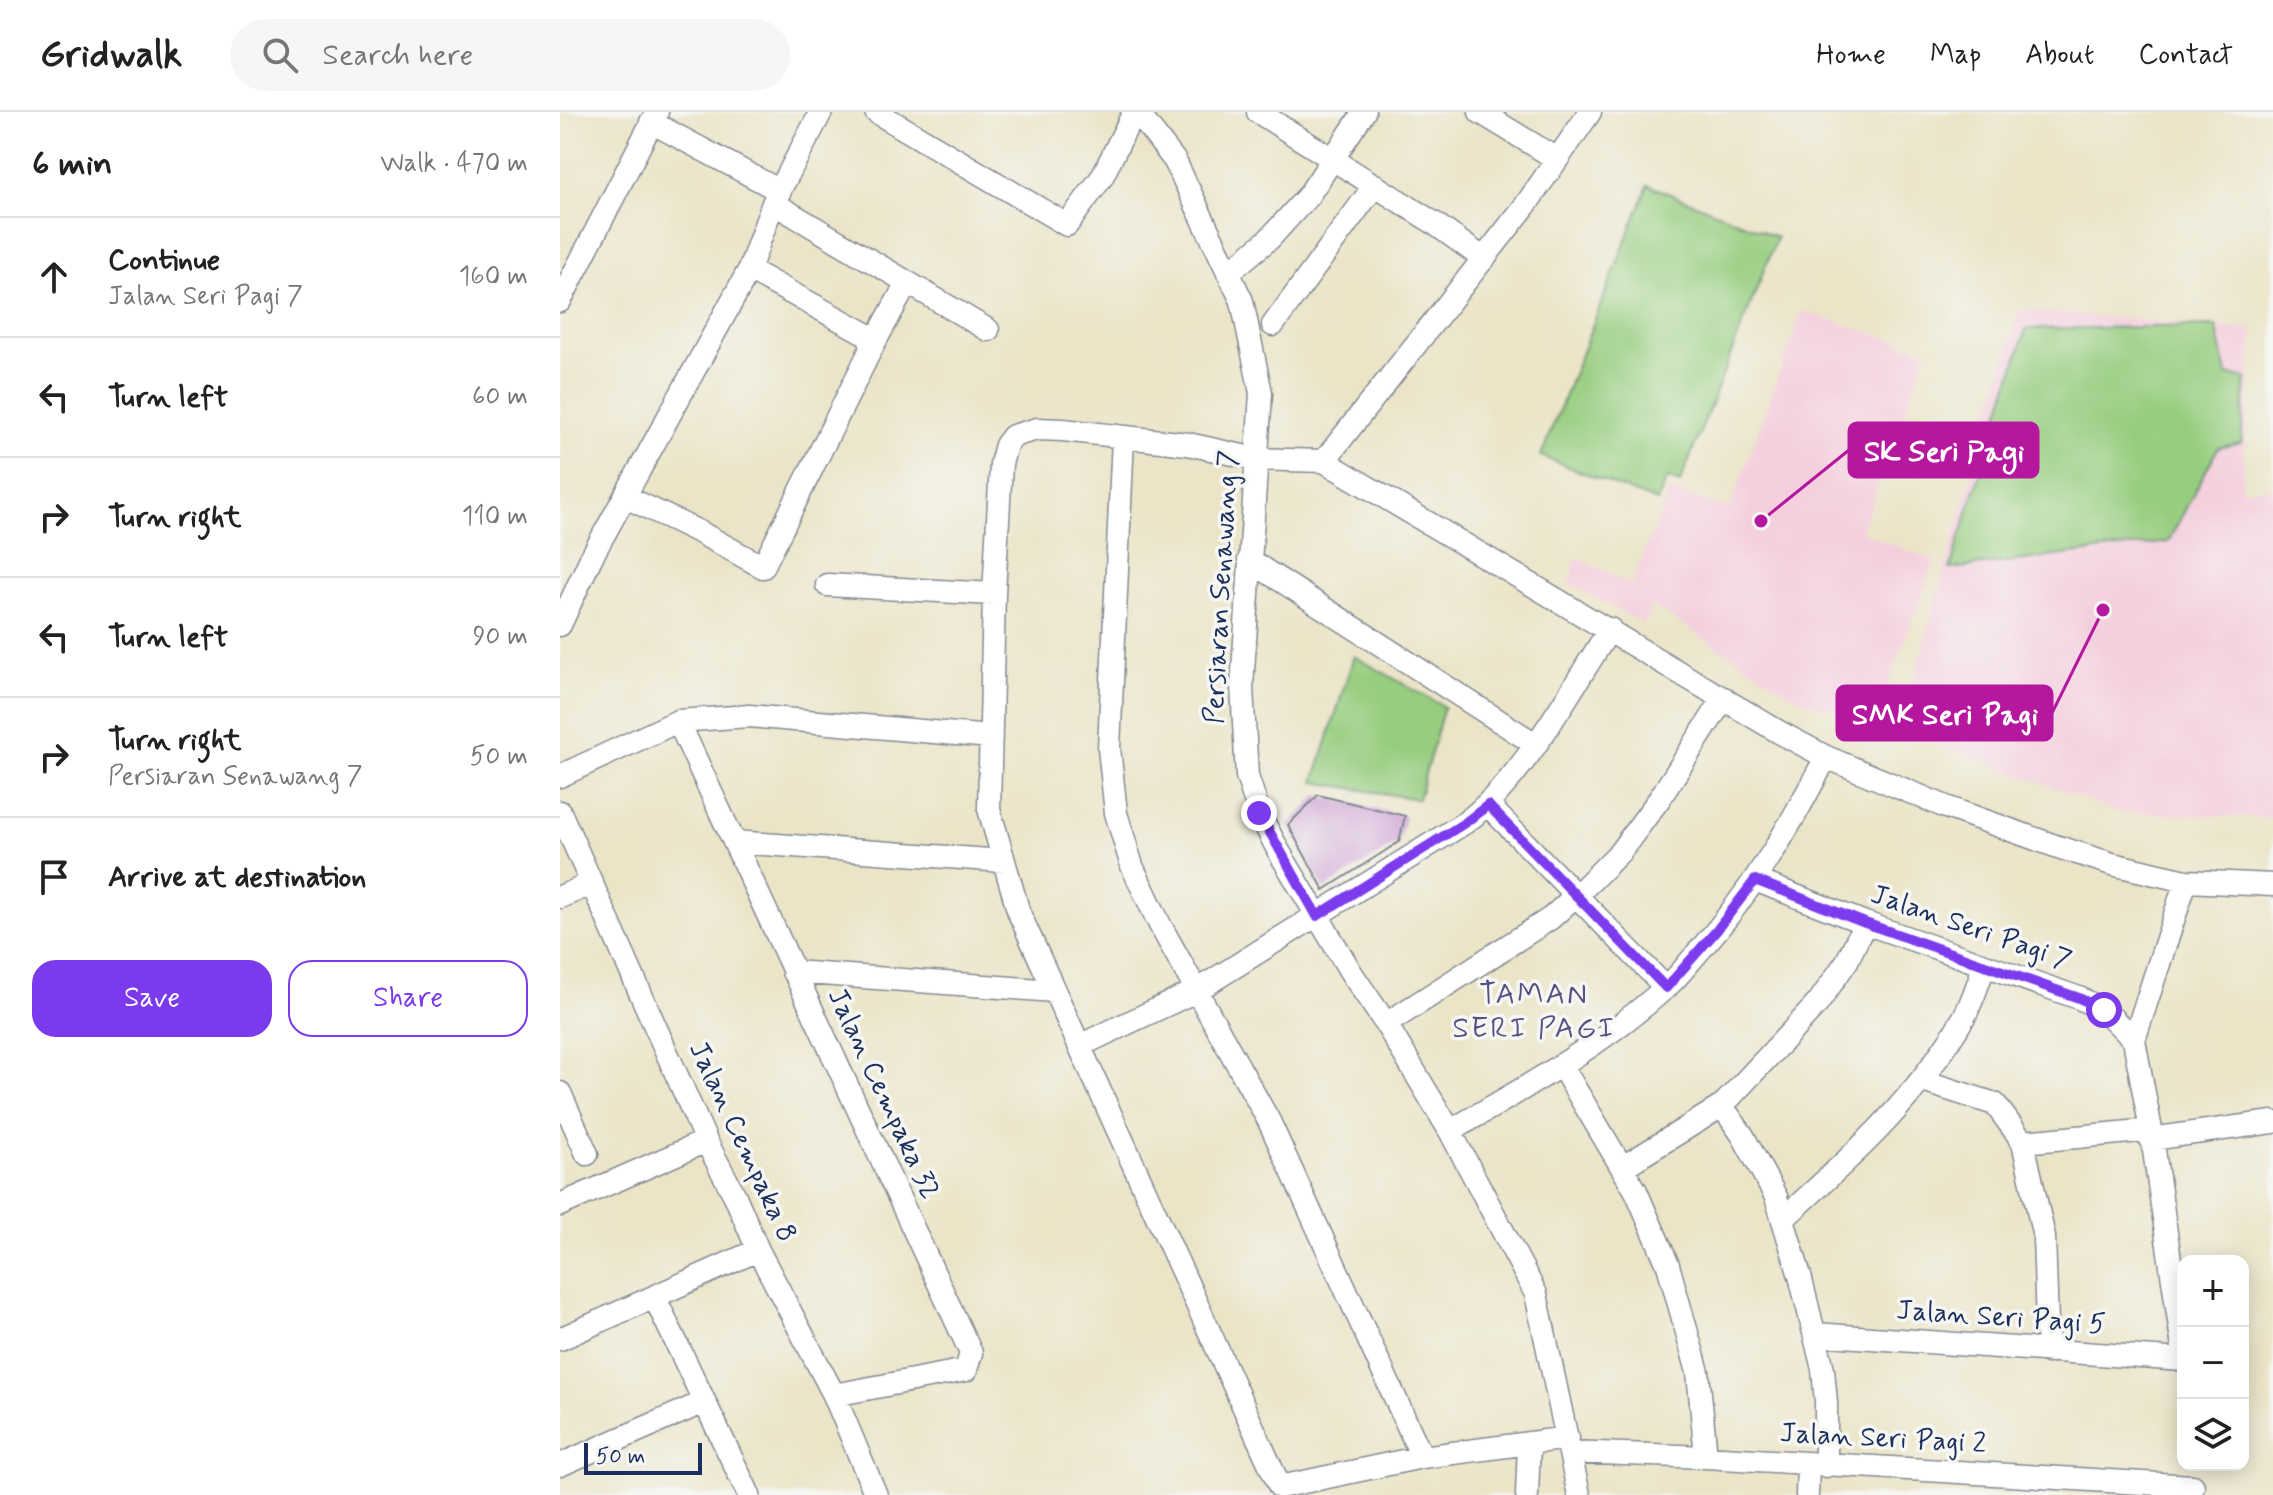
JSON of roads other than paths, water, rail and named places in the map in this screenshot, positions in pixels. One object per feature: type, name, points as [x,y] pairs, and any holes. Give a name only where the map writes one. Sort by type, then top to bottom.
[{"type":"street","points":[[561,618],[749,270],[776,197],[821,112]]},
{"type":"street","points":[[876,112],[1067,225],[1102,177],[1136,112]]},
{"type":"street","name":"Persiaran Senawang 7","points":[[1136,112],[1175,161],[1242,301],[1261,393],[1242,687],[1247,776],[1259,813],[1317,916],[1450,1131],[1536,1294],[1579,1495]]},
{"type":"street","points":[[1258,112],[1375,185],[1484,259]]},
{"type":"street","points":[[1228,273],[1269,239],[1308,196],[1364,112]]},
{"type":"street","points":[[1480,112],[1557,159]]},
{"type":"street","points":[[1324,461],[1484,259],[1590,112]]},
{"type":"street","points":[[560,301],[654,117],[907,283],[988,330]]},
{"type":"street","points":[[1273,325],[1375,185]]},
{"type":"street","points":[[749,270],[868,335],[872,347]]},
{"type":"street","points":[[626,497],[763,567],[907,283]]},
{"type":"street","points":[[1610,629],[1535,744],[1488,805],[1466,822],[1196,991],[1079,1046],[1019,913],[989,809],[994,594],[1001,464],[1006,445],[1013,436],[1037,429],[1188,444],[1256,459],[1324,461],[1610,629],[1724,698],[1826,757],[1946,807],[2112,864],[2186,881],[2273,885]]},
{"type":"street","points":[[1123,437],[1109,748],[1116,813],[1132,866],[1160,925],[1269,1121],[1422,1457]]},
{"type":"street","points":[[1249,560],[1535,744]]},
{"type":"street","points":[[827,585],[994,594]]},
{"type":"street","points":[[1386,1024],[1551,918],[1575,896],[1628,842],[1724,698]]},
{"type":"street","points":[[560,776],[678,721],[749,716],[991,737]]},
{"type":"street","name":"Jalan Cempaka 32","points":[[678,721],[971,1353],[966,1370],[834,1395]]},
{"type":"street","points":[[1450,1131],[1561,1065],[1666,988],[1717,930],[1755,880],[1789,829],[1826,757]]},
{"type":"street","points":[[1488,805],[1666,988]]},
{"type":"street","name":"Jalan Cempaka 8","points":[[560,812],[706,1141],[758,1250],[834,1395],[876,1495]]},
{"type":"street","points":[[734,842],[1004,861]]},
{"type":"street","name":"Jalan Seri Pagi 7","points":[[1755,880],[1865,923],[2079,998],[2104,1010],[2134,1040]]},
{"type":"street","points":[[2180,1327],[2134,1040],[2186,881]]},
{"type":"street","points":[[560,897],[591,884]]},
{"type":"street","points":[[1623,1167],[1722,1106],[1818,1003],[1847,961],[1865,923]]},
{"type":"street","points":[[1783,1219],[1870,1141],[1923,1081],[1966,1014],[1985,965]]},
{"type":"street","points":[[793,972],[1054,991]]},
{"type":"street","name":"Jalan Seri Pagi 2","points":[[1079,1046],[1280,1487],[1422,1457],[1529,1444],[1817,1465],[2192,1482]]},
{"type":"street","points":[[1561,1065],[1636,1191],[1672,1280],[1698,1372],[1706,1457]]},
{"type":"street","points":[[1923,1081],[1995,1104],[2023,1142],[2044,1237],[2048,1352]]},
{"type":"street","points":[[560,1093],[587,1154]]},
{"type":"street","points":[[1722,1106],[1743,1136],[1776,1197],[1823,1369],[1826,1402],[1817,1465],[1807,1495]]},
{"type":"street","points":[[2023,1142],[2273,1122]]},
{"type":"street","points":[[560,1205],[706,1141]]},
{"type":"street","points":[[560,1339],[758,1250]]},
{"type":"street","points":[[655,1298],[749,1495]]},
{"type":"street","name":"Jalan Seri Pagi 5","points":[[1815,1334],[2177,1360]]},
{"type":"street","points":[[560,1465],[704,1402]]},
{"type":"street","points":[[1527,1495],[1529,1444]]},
{"type":"place","name":"SK Seri Pagi","points":[[1761,521]]},
{"type":"place","name":"SMK Seri Pagi","points":[[2103,610]]},
{"type":"district","name":"TAMAN SERI PAGI","points":[[1534,1011]]}]
